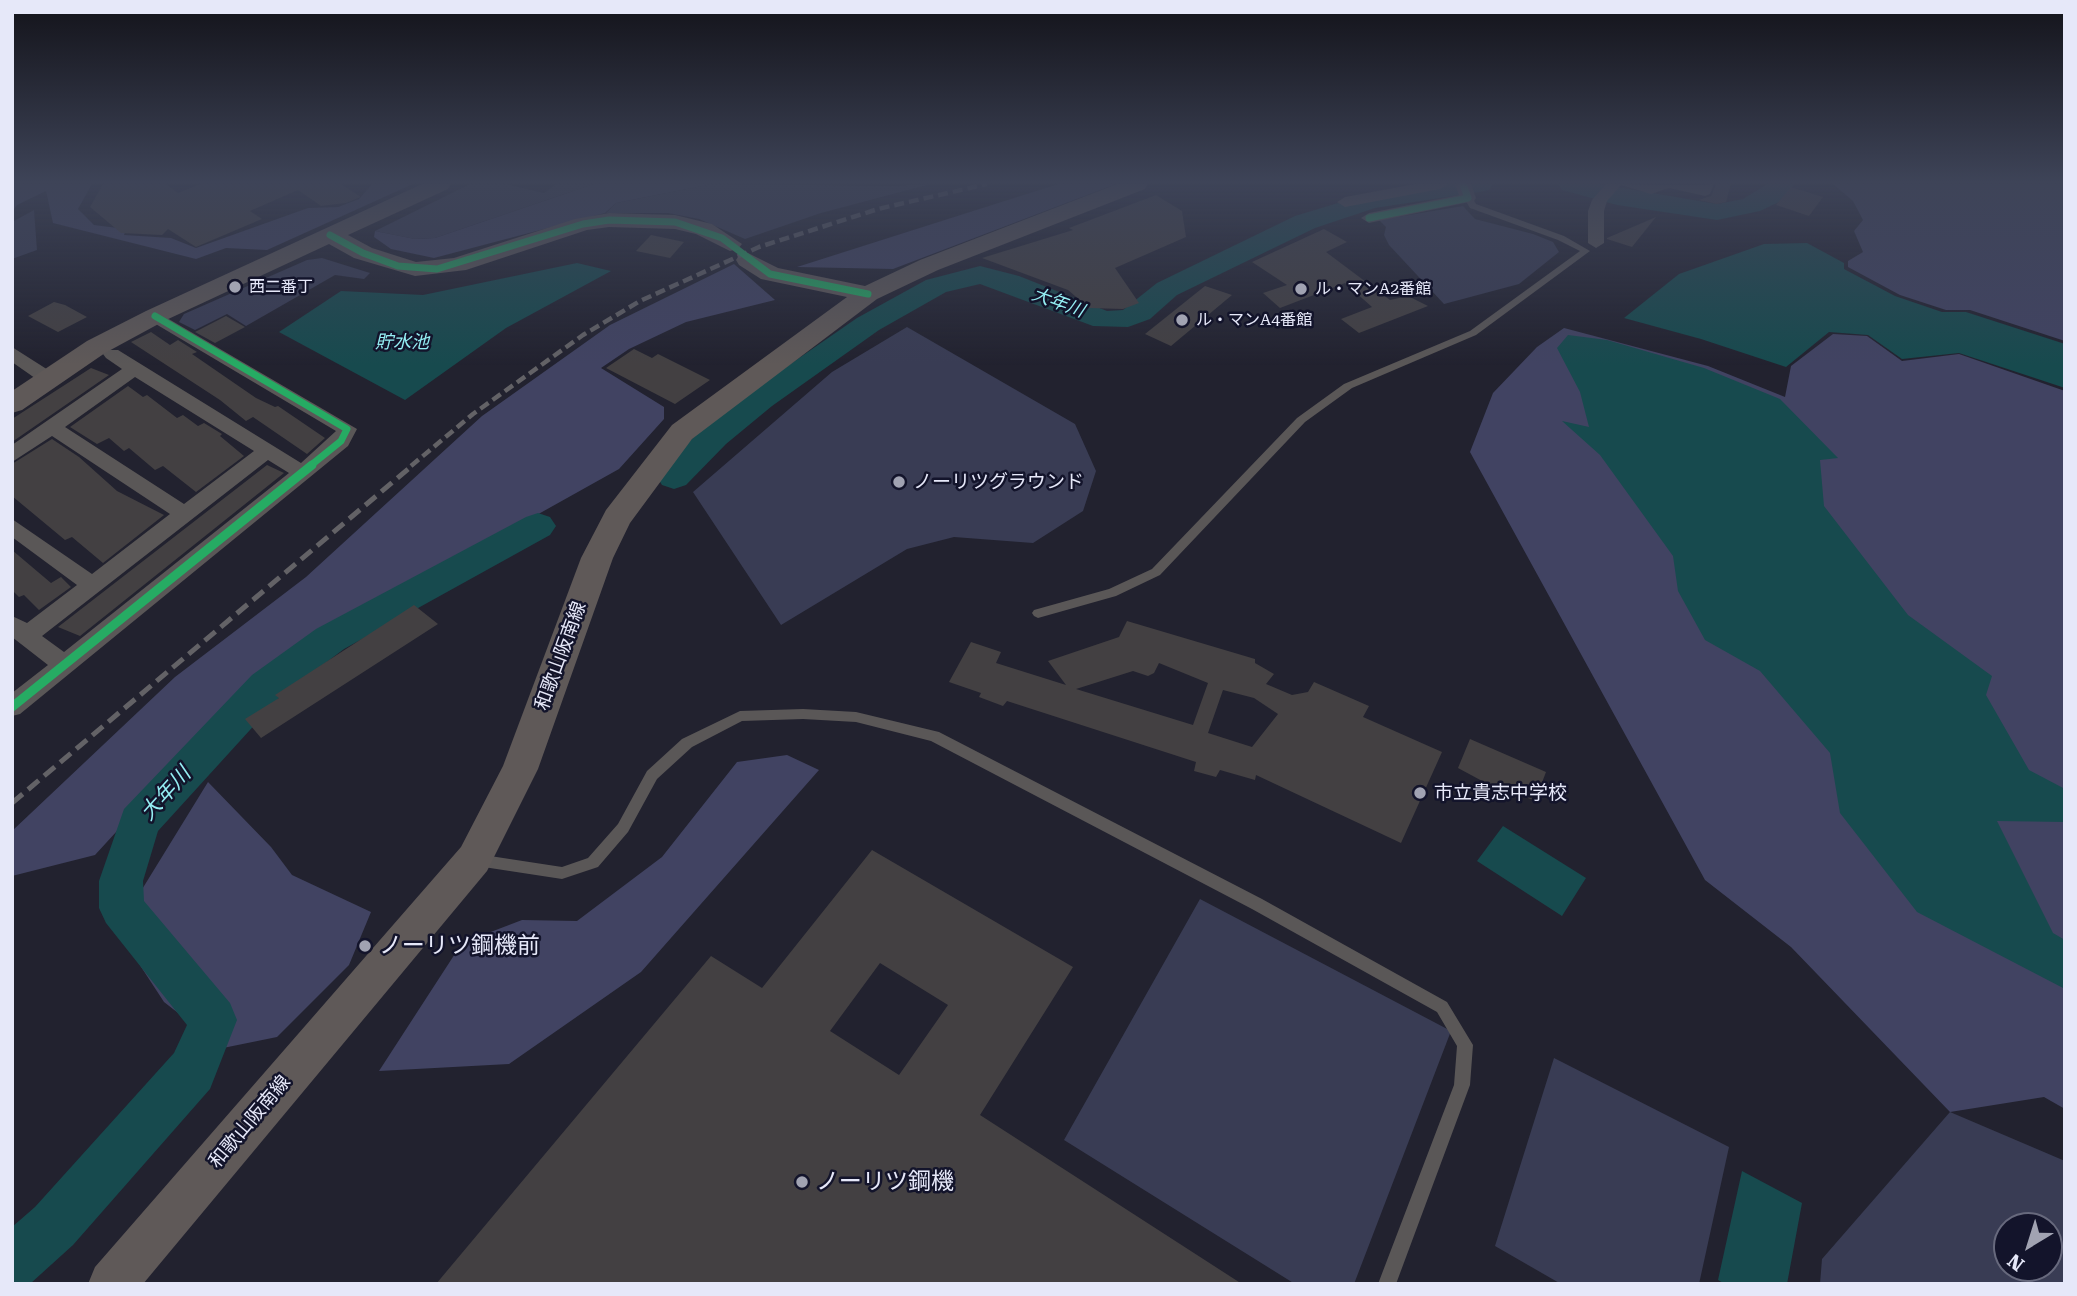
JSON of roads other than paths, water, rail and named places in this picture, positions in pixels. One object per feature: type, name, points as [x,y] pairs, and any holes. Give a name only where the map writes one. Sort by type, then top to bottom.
[{"type":"main road","points":[[12,404],[96,347],[155,316],[308,244]]},
{"type":"main road","points":[[348,244],[363,253],[415,269],[457,265],[520,244]]},
{"type":"main road","points":[[728,244],[770,274],[869,294]]},
{"type":"main road","name":"和歌山阪南線","points":[[112,1284],[474,859],[520,769],[597,558],[617,518],[639,485],[682,432],[724,398],[869,294],[929,265],[982,244]]},
{"type":"street","points":[[12,707],[341,441],[347,429],[155,316]]},
{"type":"street","points":[[12,353],[49,379]]},
{"type":"street","points":[[112,354],[302,472]]},
{"type":"street","points":[[12,455],[54,428],[134,369]]},
{"type":"street","points":[[54,428],[183,513]]},
{"type":"street","points":[[64,665],[19,630],[93,586],[183,513],[267,451]]},
{"type":"street","points":[[12,526],[93,586]]},
{"type":"lane","points":[[1038,613],[1112,593],[1156,572],[1301,420],[1348,386],[1473,333],[1586,251],[1573,244]]},
{"type":"lane","points":[[474,859],[562,873],[593,863],[623,828],[652,775],[687,743],[740,716],[803,714],[856,717],[934,736],[1257,904],[1442,1007],[1465,1045],[1462,1086],[1387,1284]]},
{"type":"water","points":[[1763,244],[1810,244],[1844,263],[1844,269],[1895,296],[1942,312],[1966,312],[2065,344],[2065,388],[1959,353],[1902,359],[1868,335],[1829,332],[1786,367],[1701,339],[1624,318],[1679,274]]},
{"type":"water","name":"貯水池","points":[[577,263],[611,271],[506,328],[405,400],[279,332],[341,291],[423,295]]},
{"type":"water","points":[[1568,335],[1607,340],[1704,368],[1780,399],[1838,458],[1820,460],[1824,506],[1908,615],[1992,676],[1986,695],[2029,770],[2065,789],[2065,822],[1997,821],[2053,933],[2065,940],[2065,989],[1917,912],[1840,813],[1830,753],[1760,671],[1705,640],[1678,591],[1673,556],[1600,455],[1562,421],[1589,427],[1580,392],[1557,348]]},
{"type":"water","points":[[1503,826],[1586,878],[1562,916],[1477,861]]},
{"type":"water","points":[[1742,1171],[1802,1203],[1787,1284],[1725,1284],[1718,1280]]},
{"type":"waterway","name":"大年川","points":[[674,477],[714,436],[761,399],[868,324],[936,286],[980,275],[1009,282],[1104,320],[1128,318],[1140,313],[1167,289],[1259,244]]},
{"type":"waterway","name":"大年川","points":[[12,1264],[54,1226],[192,1071],[213,1020],[122,908],[121,881],[139,822],[266,686],[330,639],[538,526]]},
{"type":"railway","points":[[411,466],[473,414],[583,335],[640,301],[767,244]]},
{"type":"railway","points":[[12,803],[413,465]]},
{"type":"place","name":"西二番丁","points":[[235,287]]},
{"type":"place","name":"ル・マンA2番館","points":[[1301,289]]},
{"type":"place","name":"ル・マンA4番館","points":[[1182,320]]},
{"type":"place","name":"ノーリツグラウンド","points":[[899,482]]},
{"type":"place","name":"市立貴志中学校","points":[[1420,793]]},
{"type":"place","name":"ノーリツ鋼機前","points":[[365,946]]},
{"type":"place","name":"ノーリツ鋼機","points":[[802,1182]]}]
